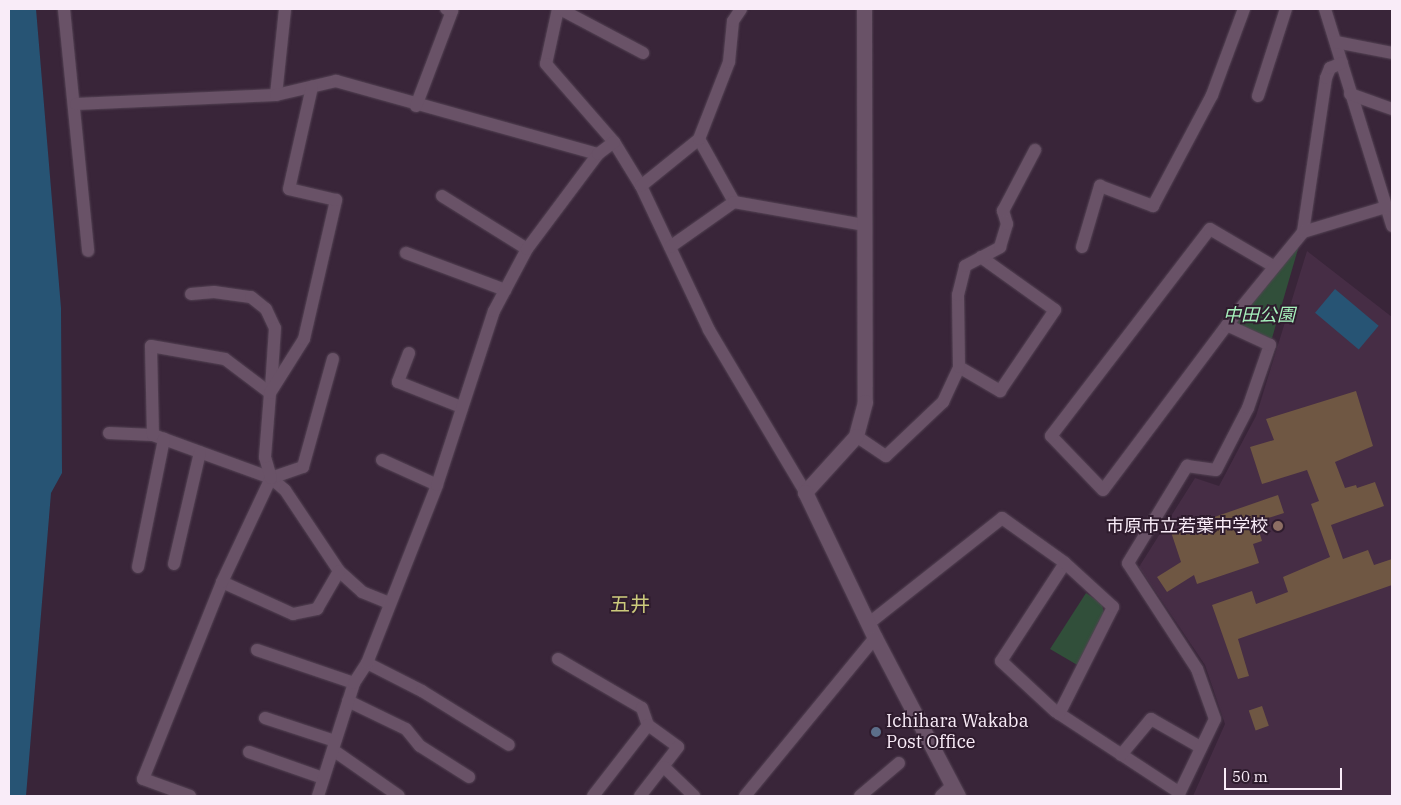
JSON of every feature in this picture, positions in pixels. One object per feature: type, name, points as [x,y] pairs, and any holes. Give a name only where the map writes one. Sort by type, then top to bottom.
[{"type":"street","points":[[64,9],[76,104],[88,251]]},
{"type":"street","points":[[276,95],[285,9]]},
{"type":"street","points":[[416,106],[452,12],[446,9]]},
{"type":"street","points":[[643,53],[559,9],[546,64],[614,142],[641,186],[709,330],[805,492],[875,638],[956,791],[940,796]]},
{"type":"street","points":[[641,186],[699,139],[728,62],[733,21],[741,9]]},
{"type":"street","points":[[805,492],[856,436],[865,402],[864,9]]},
{"type":"street","points":[[1082,247],[1100,186],[1153,206],[1212,95],[1244,9]]},
{"type":"street","points":[[1258,96],[1286,9]]},
{"type":"street","points":[[1325,9],[1392,226]]},
{"type":"street","points":[[1336,42],[1392,53]]},
{"type":"street","points":[[1303,232],[1326,78],[1330,68],[1342,63]]},
{"type":"street","points":[[76,104],[276,95],[336,81],[416,106],[598,154]]},
{"type":"street","points":[[270,393],[304,339],[336,200],[289,189],[312,87]]},
{"type":"street","points":[[1350,94],[1392,109]]},
{"type":"street","points":[[699,139],[734,202]]},
{"type":"street","points":[[318,796],[354,683],[367,663],[389,603],[438,485],[461,407],[494,311],[526,249],[598,154],[614,142]]},
{"type":"street","points":[[856,436],[886,456],[943,402],[959,367],[958,295],[965,266],[1000,247],[1007,224],[1003,211],[1035,150]]},
{"type":"street","points":[[442,196],[526,249]]},
{"type":"street","points":[[670,247],[734,202],[865,225]]},
{"type":"street","points":[[1273,266],[1210,229],[1052,436],[1103,490],[1227,325],[1273,266],[1303,232],[1386,207]]},
{"type":"street","points":[[406,253],[505,290]]},
{"type":"street","points":[[959,367],[1000,391],[1055,310],[981,257]]},
{"type":"street","points":[[190,796],[143,779],[222,582],[271,478],[265,457],[275,328],[266,309],[251,297],[214,292],[191,294]]},
{"type":"street","points":[[1065,564],[1001,661],[1059,714],[1179,795],[1200,747],[1215,719],[1197,669],[1128,563],[1187,466],[1216,470],[1248,408],[1270,345],[1227,325]]},
{"type":"street","points":[[138,567],[159,437],[151,346],[225,359],[270,393]]},
{"type":"street","points":[[409,353],[398,382],[461,407]]},
{"type":"street","points":[[271,478],[303,467],[333,359]]},
{"type":"street","points":[[109,433],[159,437],[271,478],[284,490],[339,570],[362,592],[389,603]]},
{"type":"street","points":[[174,564],[200,452]]},
{"type":"street","points":[[382,460],[438,485]]},
{"type":"street","points":[[868,624],[1002,518],[1065,564],[1113,607],[1059,714]]},
{"type":"street","points":[[222,582],[293,614],[317,609],[339,570]]},
{"type":"street","points":[[745,796],[875,638]]},
{"type":"street","points":[[257,650],[354,683]]},
{"type":"street","points":[[558,659],[642,708],[648,725],[678,747],[640,796]]},
{"type":"street","points":[[367,663],[422,691],[509,744]]},
{"type":"street","points":[[348,701],[406,729],[420,746],[469,777]]},
{"type":"street","points":[[265,718],[334,745],[399,796]]},
{"type":"street","points":[[1121,755],[1150,719],[1200,747]]},
{"type":"street","points":[[594,796],[648,725]]},
{"type":"street","points":[[249,752],[323,778]]},
{"type":"street","points":[[860,796],[899,762]]},
{"type":"street","points":[[664,767],[694,796]]},
{"type":"shaded area","name":"市原市立若葉中学校","points":[[1307,251],[1392,317],[1392,796],[1193,796],[1225,724],[1205,665],[1139,567],[1195,478],[1219,486],[1256,416]]},
{"type":"green space","name":"中田公園","points":[[1303,232],[1270,345],[1227,325]]},
{"type":"green space","points":[[1086,593],[1102,604],[1104,613],[1079,666],[1050,649]]},
{"type":"water","points":[[9,9],[36,9],[61,308],[62,473],[51,493],[26,796],[9,796]]},
{"type":"water","points":[[1335,289],[1379,326],[1359,349],[1315,313]]},
{"type":"building","points":[[1356,391],[1373,446],[1335,462],[1345,488],[1356,485],[1357,488],[1375,482],[1384,506],[1331,525],[1343,559],[1368,550],[1374,565],[1392,559],[1392,585],[1238,639],[1249,676],[1238,679],[1212,605],[1252,591],[1256,604],[1288,592],[1283,577],[1330,557],[1311,504],[1319,501],[1307,470],[1262,484],[1250,447],[1274,440],[1266,419]]},
{"type":"building","points":[[1278,495],[1284,513],[1256,522],[1262,541],[1253,544],[1259,563],[1197,584],[1194,575],[1167,592],[1157,577],[1181,562],[1171,532]]},
{"type":"building","points":[[1262,706],[1269,726],[1256,730],[1249,711]]},
{"type":"place","name":"市原市立若葉中学校","points":[[1278,526]]},
{"type":"place","name":"Ichihara Wakaba Post Office","points":[[876,732]]},
{"type":"district","name":"五井","points":[[630,603]]}]
